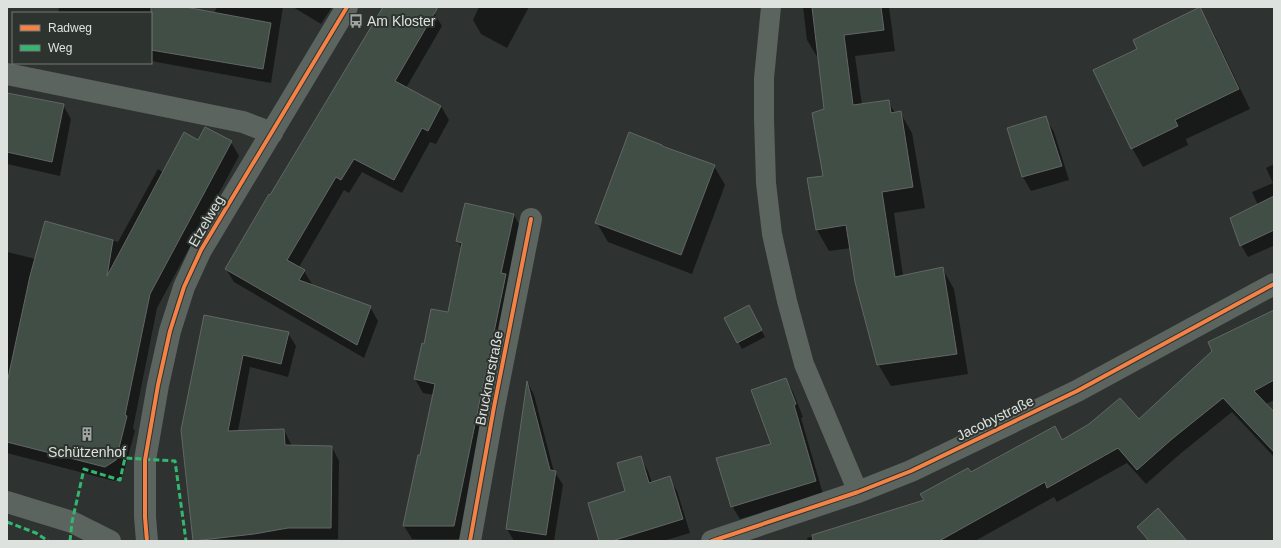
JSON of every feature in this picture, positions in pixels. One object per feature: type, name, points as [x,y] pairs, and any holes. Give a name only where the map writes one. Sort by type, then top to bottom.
[{"type":"street","name":"Etzelweg","points":[[147,541],[145,517],[145,460],[158,385],[170,331],[184,287],[201,250],[347,7]]},
{"type":"street","points":[[7,74],[243,122],[272,133]]},
{"type":"street","name":"Brucknerstraße","points":[[470,541],[494,407],[532,219]]},
{"type":"street","name":"Jacobystraße","points":[[712,541],[858,492],[911,471],[1077,391],[1274,284]]},
{"type":"street","points":[[7,502],[72,522],[110,541]]},
{"type":"lane","points":[[771,7],[764,78],[764,119],[766,184],[772,234],[787,301],[804,364],[858,492]]},
{"type":"building","points":[[151,7],[185,7],[271,23],[263,69],[152,50]]},
{"type":"building","points":[[383,7],[438,7],[395,81],[441,106],[428,131],[422,128],[394,180],[354,159],[341,180],[336,177],[287,260],[305,270],[299,280],[371,306],[357,345],[225,269]]},
{"type":"building","points":[[812,7],[881,7],[884,30],[844,35],[853,105],[889,100],[891,113],[901,111],[913,187],[882,192],[895,277],[943,267],[957,354],[877,365],[855,282],[846,225],[816,230],[807,178],[823,176],[812,113],[824,109]]},
{"type":"building","points":[[1200,7],[1239,89],[1175,120],[1178,126],[1131,149],[1093,70],[1137,49],[1133,40]]},
{"type":"building","points":[[7,93],[64,104],[52,162],[7,152]]},
{"type":"building","points":[[1046,116],[1062,166],[1022,177],[1007,128]]},
{"type":"building","points":[[205,127],[232,141],[150,294],[125,415],[127,416],[116,460],[105,467],[7,442],[7,383],[30,276],[45,221],[113,240],[107,276],[184,132],[198,140]]},
{"type":"building","points":[[629,132],[662,146],[715,165],[681,255],[595,223]]},
{"type":"building","points":[[1274,196],[1274,230],[1240,246],[1230,218]]},
{"type":"building","points":[[465,203],[514,214],[501,273],[506,274],[454,526],[403,526],[435,384],[414,379],[422,343],[424,344],[431,309],[448,312],[462,243],[456,241]]},
{"type":"building","points":[[749,305],[762,330],[737,343],[724,318]]},
{"type":"building","points":[[1274,310],[1274,380],[1254,391],[1274,412],[1274,452],[1223,398],[1172,439],[1137,470],[1118,448],[1047,488],[1045,482],[939,541],[813,541],[812,535],[924,500],[920,494],[968,468],[971,472],[1055,426],[1062,440],[1089,424],[1120,398],[1139,419],[1212,351],[1208,342]]},
{"type":"building","points":[[204,315],[289,332],[281,364],[243,355],[228,431],[284,429],[285,445],[332,446],[331,528],[288,528],[254,534],[193,541],[181,430]]},
{"type":"building","points":[[786,378],[796,404],[794,405],[816,481],[731,507],[716,458],[771,444],[751,390]]},
{"type":"building","points":[[527,381],[550,470],[556,471],[546,535],[506,529]]},
{"type":"building","points":[[641,456],[649,483],[670,476],[683,519],[612,541],[599,541],[588,503],[625,491],[617,463]]},
{"type":"building","points":[[1158,508],[1187,541],[1149,541],[1137,527]]},
{"type":"marked path","points":[[70,541],[72,522],[84,469],[120,480],[125,458],[175,461],[186,541]]},
{"type":"marked path","points":[[7,522],[36,533],[48,541]]},
{"type":"cycle path","points":[[147,541],[145,517],[145,460],[158,385],[170,331],[184,287],[201,250],[347,7]]},
{"type":"cycle path","points":[[470,541],[494,407],[531,219]]},
{"type":"cycle path","points":[[712,541],[858,492],[911,471],[1077,391],[1274,284]]},
{"type":"place","name":"Am Kloster","points":[[356,21]]},
{"type":"place","name":"Schützenhof","points":[[87,434]]}]
